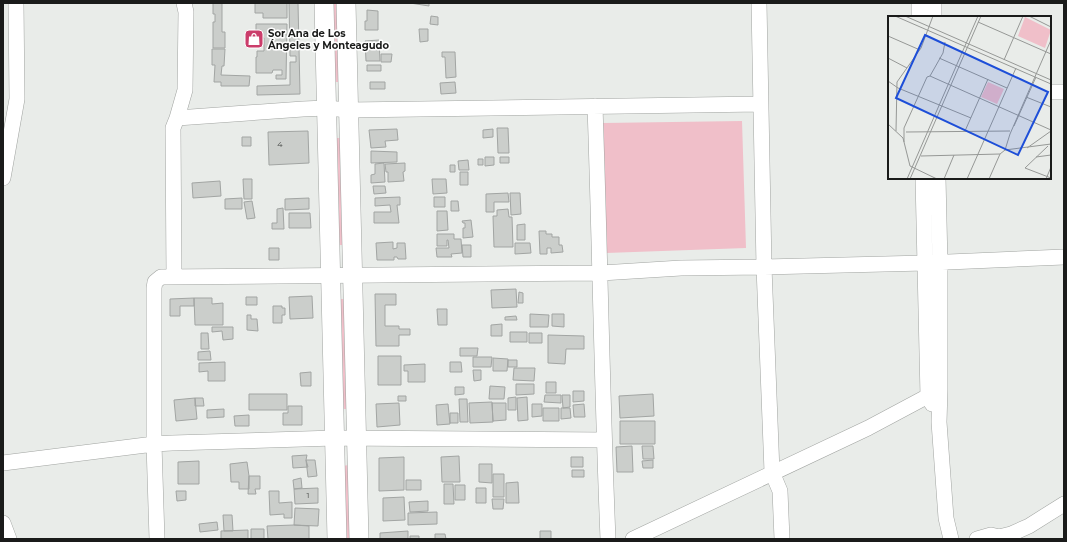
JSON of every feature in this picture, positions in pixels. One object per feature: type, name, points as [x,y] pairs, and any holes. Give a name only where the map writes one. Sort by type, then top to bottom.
[{"type":"street","points":[[3,178],[8,120],[18,99],[16,3]]},
{"type":"street","points":[[174,277],[173,128],[178,118],[185,90],[186,12],[184,3]]},
{"type":"street","points":[[324,3],[337,539]]},
{"type":"street","points":[[346,3],[359,539]]},
{"type":"street","points":[[759,3],[764,267],[772,472],[780,491],[782,539]]},
{"type":"street","points":[[919,3],[919,16]]},
{"type":"street","points":[[934,3],[934,16]]},
{"type":"street","points":[[1051,92],[1064,92]]},
{"type":"street","points":[[178,118],[237,112],[326,108],[349,110],[761,104]]},
{"type":"street","points":[[595,106],[608,539]]},
{"type":"street","points":[[923,179],[928,396],[939,422]]},
{"type":"street","points":[[938,179],[940,263],[939,422],[946,518],[950,539]]},
{"type":"street","points":[[157,539],[154,444],[154,288],[155,282],[161,277],[601,273],[681,268],[940,263],[1064,257]]},
{"type":"street","points":[[633,539],[772,472],[868,428],[928,396]]},
{"type":"street","points":[[3,463],[154,444],[335,438],[604,440]]},
{"type":"street","points":[[977,539],[991,535],[999,537],[1011,534],[1029,526],[1064,504]]},
{"type":"street","points":[[3,523],[9,539]]},
{"type":"shaded area","points":[[332,3],[339,3],[340,82],[333,82]]},
{"type":"shaded area","points":[[742,121],[746,248],[606,253],[603,123]]},
{"type":"shaded area","points":[[334,138],[341,138],[344,245],[337,245]]},
{"type":"shaded area","points":[[338,299],[345,299],[347,409],[340,409]]},
{"type":"shaded area","points":[[349,465],[351,539],[344,539],[342,466]]},
{"type":"building","points":[[213,3],[222,3],[222,32],[225,32],[225,48],[213,48],[213,22],[215,22],[215,14],[213,14]]},
{"type":"building","points":[[255,3],[287,3],[287,18],[263,18],[263,13],[255,13]]},
{"type":"building","points":[[289,3],[298,3],[300,94],[257,95],[257,86],[290,85],[290,62],[296,62],[296,56],[290,56]]},
{"type":"building","points":[[410,3],[429,3],[429,6]]},
{"type":"building","points":[[367,10],[378,11],[378,30],[365,30]]},
{"type":"building","points":[[431,16],[438,17],[438,25],[430,24]]},
{"type":"building","points":[[256,24],[287,24],[286,79],[276,79],[276,75],[282,75],[282,70],[273,70],[272,73],[256,73],[257,51],[264,51],[264,38],[256,38]]},
{"type":"building","points":[[419,29],[428,29],[428,41],[420,42]]},
{"type":"building","points":[[379,40],[380,61],[366,61],[365,41]]},
{"type":"building","points":[[212,49],[225,49],[224,66],[222,66],[221,75],[250,76],[249,86],[221,86],[221,82],[214,82],[215,65],[212,65]]},
{"type":"building","points":[[442,52],[455,52],[456,77],[446,78],[445,57],[442,57]]},
{"type":"building","points":[[381,54],[392,54],[391,62],[381,62]]},
{"type":"building","points":[[367,65],[381,65],[381,71],[367,71]]},
{"type":"building","points":[[370,82],[385,82],[385,89],[370,89]]},
{"type":"building","points":[[455,82],[456,93],[441,94],[440,83]]},
{"type":"building","points":[[497,128],[508,128],[509,153],[498,153]]},
{"type":"building","points":[[397,129],[398,140],[385,141],[386,147],[371,148],[369,130]]},
{"type":"building","points":[[493,129],[493,137],[483,138],[483,130]]},
{"type":"building","points":[[308,131],[309,163],[269,165],[268,132]]},
{"type":"building","points":[[242,137],[251,137],[251,146],[242,146]]},
{"type":"building","points":[[371,151],[397,152],[397,162],[371,163]]},
{"type":"building","points":[[485,157],[494,157],[494,165],[485,166]]},
{"type":"building","points":[[500,157],[509,157],[509,163],[500,163]]},
{"type":"building","points":[[478,159],[483,159],[483,165],[478,165]]},
{"type":"building","points":[[468,160],[469,170],[459,170],[458,161]]},
{"type":"building","points":[[384,163],[385,182],[371,183],[371,175],[375,174],[375,164]]},
{"type":"building","points":[[405,163],[405,171],[403,172],[404,181],[388,182],[388,172],[386,172],[385,164]]},
{"type":"building","points":[[450,165],[455,165],[455,172],[450,172]]},
{"type":"building","points":[[460,172],[468,172],[468,185],[460,185]]},
{"type":"building","points":[[243,179],[252,179],[252,199],[244,199]]},
{"type":"building","points":[[432,179],[446,179],[447,193],[433,194]]},
{"type":"building","points":[[220,181],[221,196],[193,198],[192,183]]},
{"type":"building","points":[[373,186],[385,186],[386,193],[374,194]]},
{"type":"building","points":[[508,193],[509,202],[494,202],[494,212],[486,212],[486,194]]},
{"type":"building","points":[[510,193],[520,193],[521,214],[511,215]]},
{"type":"building","points":[[400,197],[400,205],[397,205],[399,223],[374,223],[374,212],[391,212],[390,205],[375,206],[375,198]]},
{"type":"building","points":[[434,197],[445,197],[445,207],[434,207]]},
{"type":"building","points":[[242,198],[242,209],[225,209],[225,199]]},
{"type":"building","points":[[309,198],[309,209],[285,210],[285,199]]},
{"type":"building","points":[[252,201],[255,218],[247,219],[244,202]]},
{"type":"building","points":[[451,201],[458,201],[459,211],[451,211]]},
{"type":"building","points":[[283,208],[284,229],[272,229],[272,223],[277,223],[277,209]]},
{"type":"building","points":[[508,209],[509,217],[512,217],[513,247],[494,247],[493,216],[497,216],[497,210]]},
{"type":"building","points":[[437,211],[447,211],[448,230],[437,231]]},
{"type":"building","points":[[289,213],[310,213],[311,228],[289,228]]},
{"type":"building","points":[[471,220],[473,237],[463,238],[463,228],[465,228],[465,223],[462,221]]},
{"type":"building","points":[[525,224],[525,240],[517,240],[517,225]]},
{"type":"building","points":[[539,231],[546,231],[546,234],[552,234],[552,237],[559,237],[559,245],[562,245],[563,252],[551,253],[551,248],[547,248],[547,254],[540,254]]},
{"type":"building","points":[[437,234],[454,234],[454,239],[461,239],[462,253],[451,254],[452,257],[437,257],[436,248],[449,248],[448,240],[447,246],[437,246]]},
{"type":"building","points":[[393,242],[393,249],[397,248],[397,243],[405,243],[406,259],[398,259],[397,257],[394,257],[394,260],[377,260],[376,243]]},
{"type":"building","points":[[515,243],[530,243],[531,253],[515,254]]},
{"type":"building","points":[[462,245],[471,245],[471,257],[463,257]]},
{"type":"building","points":[[269,248],[279,248],[279,260],[269,260]]},
{"type":"building","points":[[516,289],[517,307],[492,308],[491,290]]},
{"type":"building","points":[[519,292],[523,293],[523,303],[518,303]]},
{"type":"building","points":[[375,294],[396,294],[396,305],[385,305],[385,326],[399,326],[399,329],[410,329],[410,335],[399,335],[399,346],[376,346]]},
{"type":"building","points":[[312,296],[313,318],[290,319],[289,297]]},
{"type":"building","points":[[246,297],[257,297],[257,305],[246,305]]},
{"type":"building","points":[[194,298],[212,298],[212,304],[223,303],[223,325],[195,325]]},
{"type":"building","points":[[194,298],[194,306],[180,306],[180,316],[170,316],[170,299]]},
{"type":"building","points":[[273,306],[282,306],[282,308],[285,308],[285,315],[282,315],[282,323],[273,323]]},
{"type":"building","points":[[437,309],[447,309],[447,325],[438,325]]},
{"type":"building","points":[[530,314],[549,315],[548,327],[530,327]]},
{"type":"building","points":[[552,314],[564,314],[564,327],[552,326]]},
{"type":"building","points":[[247,315],[251,315],[251,319],[257,319],[258,331],[247,330]]},
{"type":"building","points":[[516,316],[517,320],[505,320],[505,317]]},
{"type":"building","points":[[502,324],[502,336],[491,336],[491,325]]},
{"type":"building","points":[[212,327],[233,327],[233,339],[223,340],[222,331],[212,332]]},
{"type":"building","points":[[510,332],[527,332],[527,342],[510,342]]},
{"type":"building","points":[[201,333],[208,333],[209,349],[201,349]]},
{"type":"building","points":[[529,333],[542,333],[542,343],[529,343]]},
{"type":"building","points":[[548,335],[584,336],[584,349],[566,349],[565,364],[548,363]]},
{"type":"building","points":[[460,348],[478,348],[477,356],[460,356]]},
{"type":"building","points":[[210,351],[211,360],[198,360],[198,352]]},
{"type":"building","points":[[378,356],[401,356],[401,385],[378,385]]},
{"type":"building","points":[[473,357],[492,357],[491,367],[473,367]]},
{"type":"building","points":[[493,358],[508,359],[507,371],[493,371]]},
{"type":"building","points":[[508,360],[517,360],[517,367],[508,367]]},
{"type":"building","points":[[225,362],[225,381],[208,381],[208,371],[199,372],[199,363]]},
{"type":"building","points":[[450,362],[461,362],[462,372],[450,372]]},
{"type":"building","points":[[425,364],[425,382],[408,382],[408,371],[404,371],[404,365]]},
{"type":"building","points":[[514,368],[535,368],[534,381],[513,380]]},
{"type":"building","points":[[473,370],[481,370],[481,380],[474,381]]},
{"type":"building","points":[[311,372],[311,386],[301,386],[300,373]]},
{"type":"building","points":[[546,382],[556,382],[556,393],[546,393]]},
{"type":"building","points":[[516,384],[534,384],[534,394],[516,395]]},
{"type":"building","points":[[490,386],[505,387],[504,399],[489,399]]},
{"type":"building","points":[[455,387],[464,387],[464,394],[455,395]]},
{"type":"building","points":[[573,391],[584,391],[584,401],[573,402]]},
{"type":"building","points":[[249,394],[287,394],[287,410],[249,410]]},
{"type":"building","points":[[653,394],[654,416],[620,418],[619,396]]},
{"type":"building","points":[[545,395],[561,395],[561,403],[544,402]]},
{"type":"building","points":[[562,395],[570,395],[570,407],[563,408]]},
{"type":"building","points":[[398,396],[406,396],[406,401],[398,401]]},
{"type":"building","points":[[516,397],[516,410],[508,410],[508,398]]},
{"type":"building","points":[[527,397],[528,420],[518,421],[517,398]]},
{"type":"building","points":[[195,398],[203,398],[204,406],[195,406]]},
{"type":"building","points":[[195,398],[197,419],[176,421],[174,400]]},
{"type":"building","points":[[459,399],[467,399],[468,422],[460,422]]},
{"type":"building","points":[[492,402],[493,422],[470,423],[469,403]]},
{"type":"building","points":[[399,403],[400,425],[377,427],[376,404]]},
{"type":"building","points":[[492,403],[506,403],[506,420],[493,421]]},
{"type":"building","points":[[448,404],[450,424],[437,425],[436,405]]},
{"type":"building","points":[[532,404],[542,404],[542,416],[532,417]]},
{"type":"building","points":[[584,404],[585,417],[574,417],[573,405]]},
{"type":"building","points":[[288,406],[302,406],[302,425],[283,425],[283,413],[288,413]]},
{"type":"building","points":[[543,408],[559,408],[559,421],[543,421]]},
{"type":"building","points":[[561,408],[570,408],[571,418],[561,419]]},
{"type":"building","points":[[224,409],[224,417],[207,418],[207,410]]},
{"type":"building","points":[[450,413],[458,413],[458,423],[450,423]]},
{"type":"building","points":[[249,415],[249,426],[235,426],[234,416]]},
{"type":"building","points":[[620,421],[655,421],[655,444],[620,444]]},
{"type":"building","points":[[632,446],[633,472],[617,472],[616,447]]},
{"type":"building","points":[[642,446],[653,446],[654,459],[643,459]]},
{"type":"building","points":[[307,455],[306,460],[308,467],[293,468],[292,456]]},
{"type":"building","points":[[459,456],[460,482],[442,482],[441,457]]},
{"type":"building","points":[[404,457],[404,490],[379,491],[379,458]]},
{"type":"building","points":[[571,457],[583,457],[583,467],[571,467]]},
{"type":"building","points":[[306,460],[315,460],[317,476],[308,477]]},
{"type":"building","points":[[653,460],[653,468],[643,468],[642,461]]},
{"type":"building","points":[[199,461],[199,484],[178,484],[178,462]]},
{"type":"building","points":[[247,462],[249,489],[239,489],[239,482],[231,482],[230,464]]},
{"type":"building","points":[[479,464],[492,464],[492,483],[479,482]]},
{"type":"building","points":[[572,470],[584,470],[584,477],[572,477]]},
{"type":"building","points":[[493,474],[504,474],[504,497],[493,497]]},
{"type":"building","points":[[249,476],[260,476],[260,489],[255,489],[256,494],[248,494]]},
{"type":"building","points":[[301,478],[302,488],[294,489],[293,480]]},
{"type":"building","points":[[406,480],[421,480],[421,490],[406,490]]},
{"type":"building","points":[[518,482],[519,503],[506,503],[506,483]]},
{"type":"building","points":[[444,484],[453,484],[454,504],[444,504]]},
{"type":"building","points":[[455,485],[465,485],[465,500],[455,500]]},
{"type":"building","points":[[318,488],[318,503],[295,504],[294,489]]},
{"type":"building","points":[[476,488],[486,488],[486,503],[476,503]]},
{"type":"building","points":[[176,491],[186,491],[186,500],[177,501]]},
{"type":"building","points":[[269,491],[279,491],[279,503],[292,502],[292,518],[284,518],[284,514],[270,515]]},
{"type":"building","points":[[404,497],[405,520],[383,521],[383,498]]},
{"type":"building","points":[[492,499],[504,499],[503,509],[493,509]]},
{"type":"building","points":[[428,501],[428,511],[410,512],[409,502]]},
{"type":"building","points":[[295,508],[319,509],[318,526],[294,525]]},
{"type":"building","points":[[437,512],[437,524],[408,525],[408,513]]},
{"type":"building","points":[[223,515],[232,515],[233,531],[224,531]]},
{"type":"building","points":[[217,522],[218,530],[200,532],[199,524]]},
{"type":"building","points":[[267,526],[309,526],[309,539],[268,539]]},
{"type":"building","points":[[251,529],[264,529],[264,539],[251,539]]},
{"type":"building","points":[[248,530],[248,539],[221,539],[221,531]]},
{"type":"building","points":[[408,531],[408,539],[380,539],[380,533]]},
{"type":"building","points":[[540,531],[551,531],[551,539],[540,539]]},
{"type":"building","points":[[435,534],[445,534],[446,539],[435,539]]},
{"type":"building","points":[[410,536],[419,536],[419,539],[410,539]]},
{"type":"place","name":"Sor Ana de Los Ángeles y Monteagudo","points":[[254,39]]}]
